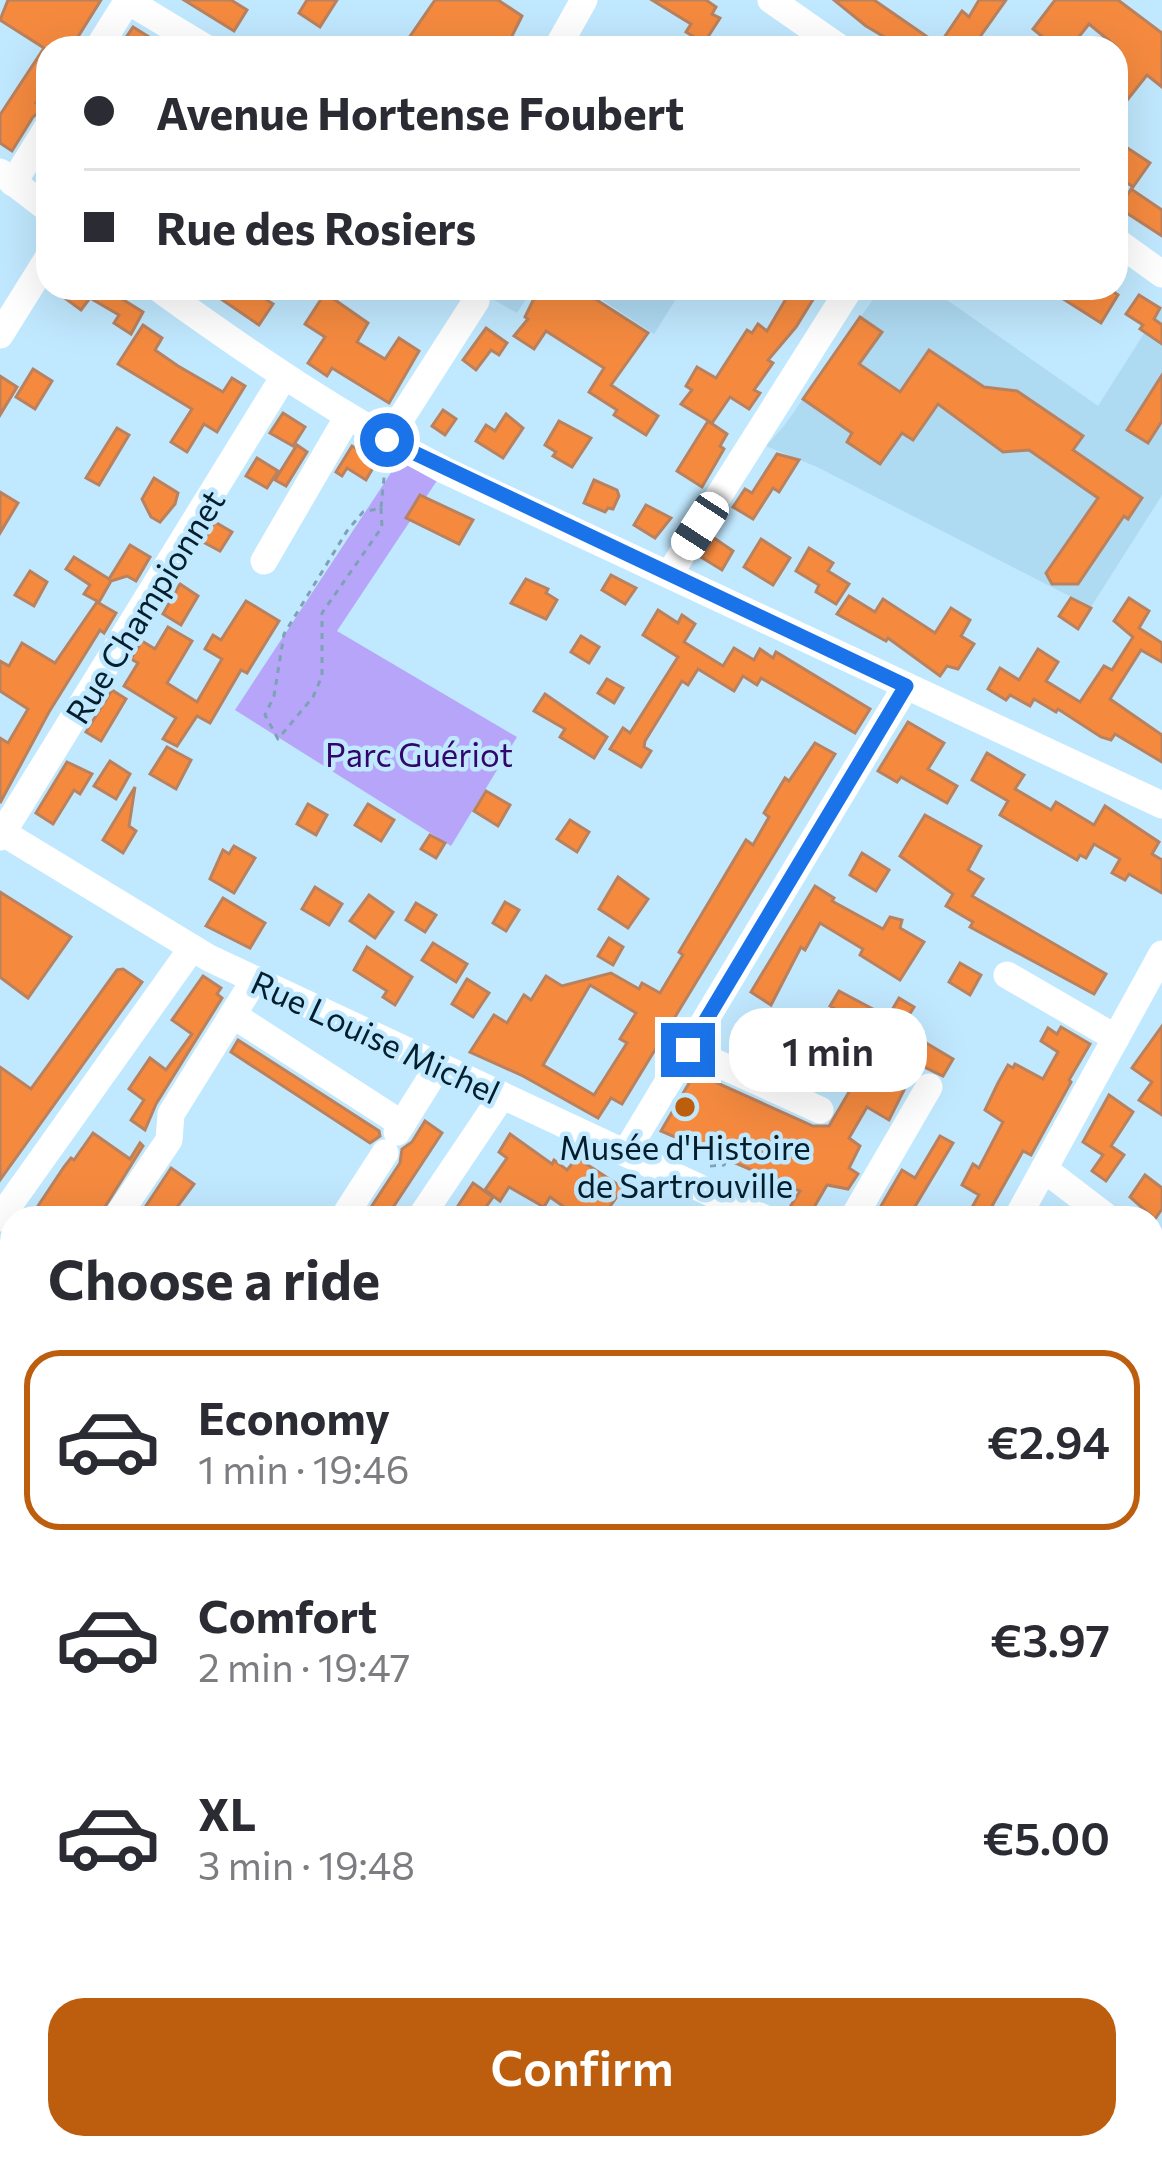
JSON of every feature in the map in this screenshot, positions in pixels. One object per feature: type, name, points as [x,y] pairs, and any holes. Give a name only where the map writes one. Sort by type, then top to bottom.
[{"type":"street","points":[[106,36],[128,0],[186,36]]},
{"type":"street","points":[[560,36],[584,0]]},
{"type":"street","points":[[771,0],[823,36]]},
{"type":"street","points":[[36,142],[6,178],[36,200]]},
{"type":"street","points":[[1128,250],[1162,274]]},
{"type":"street","points":[[0,335],[36,277]]},
{"type":"street","points":[[175,300],[284,378],[392,443],[1162,805]]},
{"type":"street","points":[[670,573],[842,300]]},
{"type":"street","points":[[392,443],[476,302]]},
{"type":"street","name":"Rue Championnet","points":[[1,834],[284,378]]},
{"type":"street","points":[[264,561],[346,418]]},
{"type":"street","points":[[626,1152],[694,1053],[906,686]]},
{"type":"street","name":"Rue Louise Michel","points":[[1,834],[125,916],[626,1152],[718,1206]]},
{"type":"street","points":[[9,1206],[193,948]]},
{"type":"street","points":[[1024,1206],[1162,954]]},
{"type":"street","points":[[1007,976],[1116,1038]]},
{"type":"street","points":[[124,1206],[169,1141],[171,1114],[255,979]]},
{"type":"street","points":[[233,1015],[395,1136]]},
{"type":"street","points":[[670,1108],[694,1053]]},
{"type":"street","points":[[694,1053],[820,1110]]},
{"type":"street","points":[[351,1206],[439,1065]]},
{"type":"street","points":[[860,1206],[929,1087]]},
{"type":"street","points":[[428,1206],[502,1096]]},
{"type":"street","points":[[1044,1169],[1092,1206]]},
{"type":"path","points":[[381,508],[363,512],[346,531],[284,634],[274,696],[265,715],[278,739],[313,698],[322,676],[322,613],[382,527],[382,479],[392,443]]},
{"type":"path","points":[[710,1166],[724,1165],[728,1158]]},
{"type":"shaded area","points":[[494,300],[525,300],[517,313]]},
{"type":"shaded area","points":[[602,300],[675,300],[654,334]]},
{"type":"shaded area","points":[[873,300],[947,300],[1098,406],[1162,305],[1162,495],[1091,607],[817,467],[766,446]]},
{"type":"green space","name":"Parc Guériot","points":[[406,450],[444,470],[337,631],[517,737],[451,846],[235,710]]},
{"type":"building","points":[[8,0],[101,0],[78,36],[36,36],[36,43],[0,20]]},
{"type":"building","points":[[184,0],[231,0],[247,10],[234,31]]},
{"type":"building","points":[[307,0],[337,0],[320,27],[299,13]]},
{"type":"building","points":[[435,0],[498,0],[522,16],[512,36],[410,36]]},
{"type":"building","points":[[652,0],[706,0],[716,7],[712,14],[720,18],[708,36],[686,32],[691,24]]},
{"type":"building","points":[[834,0],[874,0],[926,36],[883,36]]},
{"type":"building","points":[[979,0],[1006,0],[980,36],[945,36],[962,11],[969,17]]},
{"type":"building","points":[[1055,0],[1118,0],[1162,33],[1162,87],[1147,75],[1128,99],[1128,36],[1104,36],[1089,24],[1080,36],[1041,36],[1033,29]]},
{"type":"building","points":[[133,27],[148,36],[127,36]]},
{"type":"building","points":[[36,60],[36,115],[12,151],[0,143],[0,115]]},
{"type":"building","points":[[1128,148],[1150,163],[1133,187],[1128,183]]},
{"type":"building","points":[[1131,189],[1162,210],[1162,236],[1128,214]]},
{"type":"building","points":[[1139,295],[1160,308],[1154,319],[1162,325],[1162,344],[1126,314]]},
{"type":"building","points":[[67,300],[88,300],[81,310]]},
{"type":"building","points":[[93,300],[124,300],[143,312],[131,334],[114,323],[119,315]]},
{"type":"building","points":[[223,300],[273,304],[259,325]]},
{"type":"building","points":[[320,300],[335,300],[368,323],[357,342],[385,359],[399,338],[419,351],[389,403],[332,368],[327,376],[308,363],[325,337],[305,324]]},
{"type":"building","points":[[533,300],[597,300],[648,333],[611,385],[658,416],[646,435],[589,392],[604,368],[546,331],[534,349],[514,336]]},
{"type":"building","points":[[785,300],[813,300],[768,360],[773,363],[754,390],[760,393],[749,409],[730,397],[712,423],[681,404],[692,390],[686,386],[697,367],[716,378],[747,330],[752,333],[758,324],[767,331]]},
{"type":"building","points":[[1065,300],[1115,300],[1101,323]]},
{"type":"building","points":[[860,317],[882,332],[859,364],[900,392],[929,350],[984,387],[1017,391],[1083,436],[1073,450],[1142,498],[1128,519],[1124,516],[1078,584],[1052,584],[1046,573],[1098,498],[1029,450],[1003,452],[938,404],[913,440],[902,433],[880,464],[847,442],[852,433],[803,399]]},
{"type":"building","points":[[143,325],[162,338],[155,350],[178,366],[223,392],[232,378],[245,386],[217,432],[204,424],[187,452],[171,442],[192,409],[118,364]]},
{"type":"building","points":[[486,328],[507,343],[499,355],[491,350],[476,370],[463,360]]},
{"type":"building","points":[[33,369],[52,381],[35,409],[16,397]]},
{"type":"building","points":[[1162,375],[1162,421],[1148,443],[1127,430]]},
{"type":"building","points":[[0,376],[17,387],[0,415]]},
{"type":"building","points":[[443,410],[456,419],[445,435],[432,426]]},
{"type":"building","points":[[283,413],[305,427],[293,446],[270,433]]},
{"type":"building","points":[[506,414],[523,428],[503,458],[476,441],[486,425],[495,431]]},
{"type":"building","points":[[559,421],[591,438],[572,467],[545,445]]},
{"type":"building","points":[[708,421],[727,434],[720,446],[724,449],[702,487],[677,471]]},
{"type":"building","points":[[117,428],[129,435],[99,485],[86,478]]},
{"type":"building","points":[[297,445],[307,452],[286,486],[275,480]]},
{"type":"building","points":[[352,446],[377,461],[366,480],[347,468],[342,476],[336,472]]},
{"type":"building","points":[[777,454],[799,460],[779,492],[773,488],[753,519],[733,507],[745,489],[752,493]]},
{"type":"building","points":[[257,458],[278,471],[267,488],[246,476]]},
{"type":"building","points":[[154,478],[178,493],[160,522],[151,517],[142,499]]},
{"type":"building","points":[[594,480],[617,490],[613,509],[605,512],[584,503]]},
{"type":"building","points":[[0,492],[18,503],[0,533]]},
{"type":"building","points":[[420,495],[473,520],[459,544],[406,518]]},
{"type":"building","points":[[646,505],[671,518],[655,538],[634,525]]},
{"type":"building","points":[[215,522],[232,532],[220,551],[203,542]]},
{"type":"building","points":[[714,538],[733,551],[722,570],[701,557]]},
{"type":"building","points":[[761,539],[790,558],[773,585],[744,567]]},
{"type":"building","points":[[130,545],[150,557],[136,581],[127,576],[111,581],[99,602],[84,594],[90,585],[66,569],[74,557],[109,579]]},
{"type":"building","points":[[809,548],[833,563],[828,571],[849,584],[836,604],[816,592],[819,585],[796,571]]},
{"type":"building","points":[[30,571],[47,582],[34,606],[15,595]]},
{"type":"building","points":[[611,575],[636,588],[625,604],[602,590]]},
{"type":"building","points":[[526,579],[548,589],[546,593],[557,600],[546,619],[511,603]]},
{"type":"building","points":[[180,584],[198,596],[181,625],[163,614]]},
{"type":"building","points":[[849,596],[875,612],[883,599],[935,633],[951,608],[970,620],[961,636],[974,644],[958,669],[947,666],[940,676],[888,638],[837,614]]},
{"type":"building","points":[[1071,598],[1091,608],[1078,629],[1059,616]]},
{"type":"building","points":[[1129,598],[1149,611],[1139,628],[1162,643],[1162,662],[1141,650],[1110,699],[1162,735],[1162,762],[1115,734],[1111,740],[1101,737],[1058,709],[1034,699],[1030,706],[1010,695],[1006,700],[988,689],[1000,668],[1019,680],[1038,649],[1058,662],[1046,681],[1080,702],[1104,666],[1112,670],[1133,637],[1114,621]]},
{"type":"building","points":[[246,601],[279,621],[247,673],[241,670],[210,723],[197,716],[177,746],[163,739],[176,718],[124,686],[138,663],[131,659],[142,641],[155,649],[168,627],[192,641],[167,683],[197,702],[222,659],[205,649],[213,635],[221,640]]},
{"type":"building","points":[[97,602],[116,613],[104,633],[100,630],[49,712],[0,803],[0,738],[8,743],[28,709],[0,691],[0,661],[9,666],[22,643],[55,663]]},
{"type":"building","points":[[658,610],[678,623],[682,615],[695,624],[684,642],[723,666],[734,648],[754,660],[760,649],[773,658],[776,652],[870,709],[855,733],[761,678],[757,685],[743,676],[734,691],[698,669],[688,685],[682,681],[645,741],[644,747],[651,751],[641,767],[610,749],[623,728],[630,733],[678,657],[643,635]]},
{"type":"building","points":[[581,636],[599,647],[589,663],[571,652]]},
{"type":"building","points":[[607,679],[623,688],[614,703],[598,693]]},
{"type":"building","points":[[112,690],[126,699],[101,741],[86,732]]},
{"type":"building","points":[[545,694],[607,737],[594,758],[560,737],[565,729],[534,711]]},
{"type":"building","points":[[908,722],[944,743],[928,769],[957,786],[947,803],[901,777],[897,782],[878,771]]},
{"type":"building","points":[[815,743],[835,754],[622,1104],[611,1098],[598,1118],[470,1052],[494,1015],[507,1023],[524,995],[531,1000],[546,976],[562,986],[611,973],[639,989],[642,983],[660,993],[746,840],[753,845],[769,817],[764,813],[785,778],[789,781]],"holes":[[[590,985],[636,1013],[620,1039],[627,1043],[594,1095],[543,1065]]]},
{"type":"building","points":[[167,747],[191,760],[176,789],[150,774]]},
{"type":"building","points":[[987,753],[1024,775],[1015,789],[1051,810],[1056,802],[1094,825],[1105,806],[1159,842],[1152,854],[1162,860],[1162,893],[1129,874],[1125,880],[1112,873],[1120,859],[1094,844],[1086,858],[1080,855],[1077,860],[1000,815],[1008,801],[972,780]]},
{"type":"building","points":[[110,761],[130,774],[116,799],[94,786]]},
{"type":"building","points":[[67,762],[92,774],[80,794],[74,790],[53,824],[36,813]]},
{"type":"building","points":[[135,787],[129,826],[136,831],[123,853],[103,840]]},
{"type":"building","points":[[486,791],[510,805],[498,826],[474,811]]},
{"type":"building","points":[[308,804],[327,815],[316,835],[297,824]]},
{"type":"building","points":[[368,804],[394,820],[381,841],[355,825]]},
{"type":"building","points":[[925,815],[981,846],[968,870],[983,879],[972,896],[1106,974],[1094,994],[970,927],[973,922],[946,906],[953,894],[900,856]]},
{"type":"building","points":[[570,820],[589,832],[577,852],[557,839]]},
{"type":"building","points":[[430,835],[445,843],[436,858],[421,849]]},
{"type":"building","points":[[234,846],[255,858],[234,893],[210,879],[223,850],[229,854]]},
{"type":"building","points":[[862,853],[889,870],[876,891],[850,875]]},
{"type":"building","points":[[618,877],[648,899],[628,928],[599,909]]},
{"type":"building","points":[[815,886],[883,929],[890,917],[902,920],[900,928],[924,942],[900,980],[860,955],[863,949],[820,923],[805,950],[801,947],[771,1005],[751,992]]},
{"type":"building","points":[[315,887],[342,904],[329,925],[302,909]]},
{"type":"building","points":[[0,892],[71,937],[28,998],[0,977]]},
{"type":"building","points":[[369,895],[393,912],[375,938],[350,921]]},
{"type":"building","points":[[223,898],[265,923],[250,948],[206,926]]},
{"type":"building","points":[[505,902],[519,910],[506,931],[493,923]]},
{"type":"building","points":[[416,903],[436,915],[425,932],[406,920]]},
{"type":"building","points":[[609,938],[623,947],[613,965],[598,956]]},
{"type":"building","points":[[433,943],[467,964],[456,982],[422,960]]},
{"type":"building","points":[[367,947],[412,977],[395,1005],[383,997],[387,991],[354,970]]},
{"type":"building","points":[[960,963],[981,975],[970,995],[949,982]]},
{"type":"building","points":[[117,970],[142,982],[0,1180],[0,1067],[31,1089]]},
{"type":"building","points":[[203,976],[221,988],[217,994],[222,998],[145,1130],[131,1120],[144,1100],[129,1089],[150,1058],[166,1070],[192,1034],[172,1020]]},
{"type":"building","points":[[467,979],[489,993],[473,1017],[452,1004]]},
{"type":"building","points":[[839,991],[888,1017],[899,998],[914,1007],[901,1028],[953,1059],[943,1076],[903,1057],[889,1081],[904,1090],[889,1120],[867,1107],[849,1138],[860,1146],[849,1168],[858,1174],[848,1189],[827,1185],[815,1206],[791,1206],[800,1191],[661,1131],[695,1073],[813,1126],[829,1126],[859,1075],[870,1081],[890,1045],[869,1032],[872,1029],[830,1006]]},
{"type":"building","points":[[1162,1026],[1162,1115],[1139,1100],[1152,1082],[1132,1068]]},
{"type":"building","points":[[1061,1027],[1090,1044],[1031,1155],[1023,1151],[992,1206],[973,1206],[979,1195],[962,1185],[973,1164],[979,1168],[1003,1122],[985,1110],[998,1083],[1008,1065],[1013,1068],[1015,1064],[1043,1079],[1058,1052],[1041,1041],[1048,1028],[1057,1034]]},
{"type":"building","points":[[238,1040],[380,1136],[370,1143],[231,1052]]},
{"type":"building","points":[[1109,1095],[1133,1112],[1111,1146],[1124,1155],[1106,1181],[1092,1171],[1103,1155],[1083,1142]]},
{"type":"building","points":[[425,1121],[442,1133],[394,1206],[372,1206],[400,1163],[402,1149]]},
{"type":"building","points":[[93,1133],[130,1159],[140,1143],[143,1146],[106,1206],[38,1206]]},
{"type":"building","points":[[510,1134],[552,1164],[554,1160],[567,1170],[577,1158],[623,1188],[610,1206],[563,1206],[550,1197],[542,1206],[509,1187],[500,1201],[485,1190],[507,1158],[499,1152]]},
{"type":"building","points":[[940,1136],[953,1143],[915,1206],[881,1206],[902,1170],[915,1178]]},
{"type":"building","points":[[171,1168],[194,1184],[178,1206],[146,1206]]},
{"type":"building","points":[[1145,1175],[1162,1188],[1162,1206],[1140,1206],[1130,1197]]},
{"type":"building","points":[[473,1183],[493,1197],[487,1206],[458,1206]]},
{"type":"place","name":"Musée d'Histoire de Sartrouville","points":[[685,1107]]},
{"type":"route","points":[[387,440],[906,686],[688,1050]]}]
